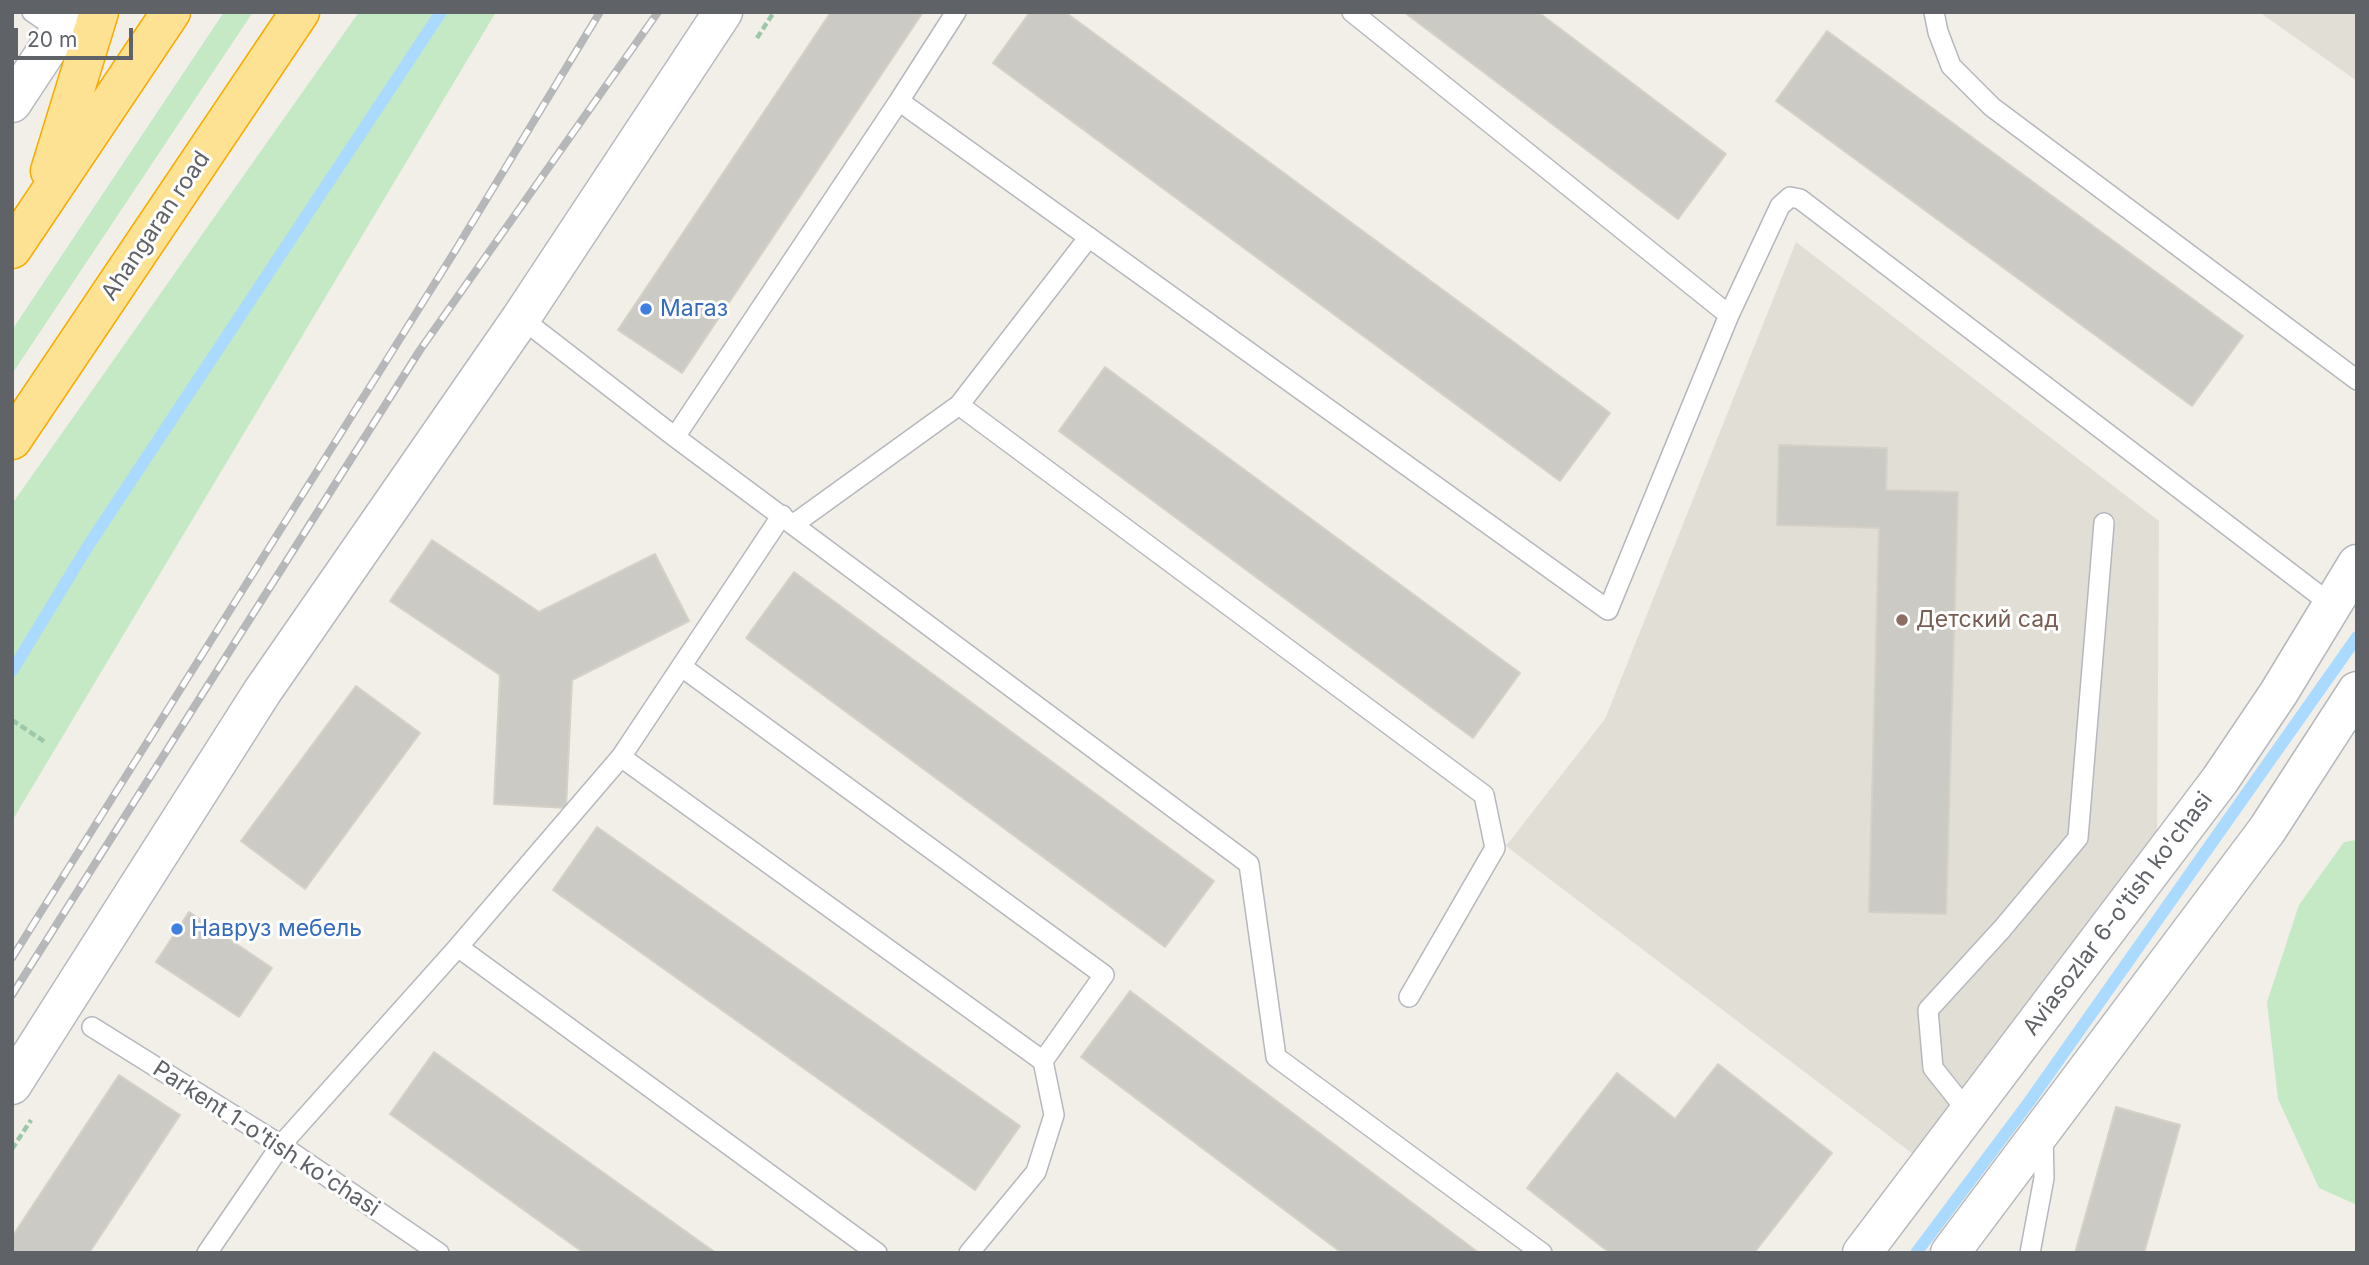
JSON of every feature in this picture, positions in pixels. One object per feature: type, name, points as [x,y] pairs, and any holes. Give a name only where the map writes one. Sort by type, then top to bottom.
[{"type":"highway","points":[[37,212],[63,26],[99,12]]},
{"type":"highway","points":[[12,249],[171,12]]},
{"type":"highway","name":"Ahangaran road","points":[[12,440],[300,12]]},
{"type":"street","points":[[12,1085],[262,692],[521,318],[723,12]]},
{"type":"street","points":[[12,103],[63,26]]},
{"type":"street","name":"Aviasozlar 6-o'tish ko'chasi","points":[[1861,1253],[2220,780],[2348,594]]},
{"type":"street","points":[[1950,1253],[2267,830],[2357,691]]},
{"type":"lane","points":[[675,437],[900,101],[956,12]]},
{"type":"lane","points":[[1352,12],[1729,315]]},
{"type":"lane","points":[[1934,12],[1938,32],[1951,66],[1992,107],[2357,380]]},
{"type":"lane","points":[[900,101],[1608,610],[1729,315],[1780,206],[1790,197],[1800,199],[2348,594]]},
{"type":"lane","points":[[207,1253],[281,1145],[458,947],[621,757],[788,520],[958,405],[1089,237]]},
{"type":"lane","points":[[521,318],[675,437],[1249,864],[1276,1056],[1542,1253]]},
{"type":"lane","points":[[958,405],[1484,795],[1495,848],[1409,997]]},
{"type":"lane","points":[[1968,1112],[1933,1068],[1928,1010],[2002,929],[2078,838],[2104,523]]},
{"type":"lane","points":[[682,667],[1104,975],[1043,1061]]},
{"type":"lane","points":[[621,757],[1043,1061],[1054,1115],[1036,1172],[970,1253]]},
{"type":"lane","points":[[458,947],[877,1253]]},
{"type":"lane","name":"Parkent 1-o'tish ko'chasi","points":[[92,1027],[281,1145],[439,1253]]},
{"type":"lane","points":[[2030,1253],[2044,1178],[2042,1129]]},
{"type":"path","points":[[13,721],[44,742]]},
{"type":"shaded area","points":[[2259,12],[2357,12],[2357,81]]},
{"type":"shaded area","name":"Детский сад","points":[[1796,242],[2159,521],[2157,832],[1913,1154],[1506,846],[1605,719]]},
{"type":"green space","points":[[224,12],[253,12],[12,374],[12,330]]},
{"type":"green space","points":[[359,12],[496,12],[12,821],[12,504]]},
{"type":"green space","points":[[2357,840],[2357,1205],[2319,1188],[2278,1099],[2267,1002],[2299,905],[2344,842]]},
{"type":"building","points":[[831,12],[923,12],[682,373],[618,330]]},
{"type":"building","points":[[1030,12],[1065,12],[1610,413],[1560,481],[993,63]]},
{"type":"building","points":[[1404,12],[1538,12],[1726,154],[1678,219]]},
{"type":"building","points":[[1827,31],[2243,336],[2192,406],[1776,101]]},
{"type":"building","points":[[1105,367],[1520,673],[1473,738],[1059,431]]},
{"type":"building","points":[[1779,445],[1887,448],[1886,490],[1958,492],[1946,914],[1869,912],[1879,528],[1777,525]]},
{"type":"building","points":[[432,540],[539,612],[655,554],[689,621],[572,680],[566,808],[494,804],[500,675],[390,601]]},
{"type":"building","points":[[794,572],[1214,881],[1165,947],[746,638]]},
{"type":"building","points":[[356,686],[420,733],[305,889],[241,841]]},
{"type":"building","points":[[597,827],[1020,1126],[975,1190],[553,890]]},
{"type":"building","points":[[189,912],[272,968],[239,1017],[156,962]]},
{"type":"building","points":[[1130,991],[1479,1253],[1342,1253],[1081,1057]]},
{"type":"building","points":[[434,1052],[716,1253],[584,1253],[390,1114]]},
{"type":"building","points":[[1718,1064],[1832,1153],[1754,1253],[1610,1253],[1527,1188],[1617,1073],[1675,1119]]},
{"type":"building","points":[[119,1075],[180,1115],[89,1253],[12,1253],[12,1237]]},
{"type":"building","points":[[2116,1107],[2180,1125],[2144,1253],[2075,1253]]},
{"type":"waterway","points":[[12,671],[88,546],[441,12]]},
{"type":"waterway","points":[[1916,1253],[2029,1102],[2357,637]]},
{"type":"railway","points":[[12,958],[455,251],[600,12]]},
{"type":"railway","points":[[12,995],[420,350],[658,12]]},
{"type":"place","name":"Магаз","points":[[646,309]]},
{"type":"place","name":"Детский сад","points":[[1902,620]]},
{"type":"place","name":"Навруз мебель","points":[[177,929]]}]
